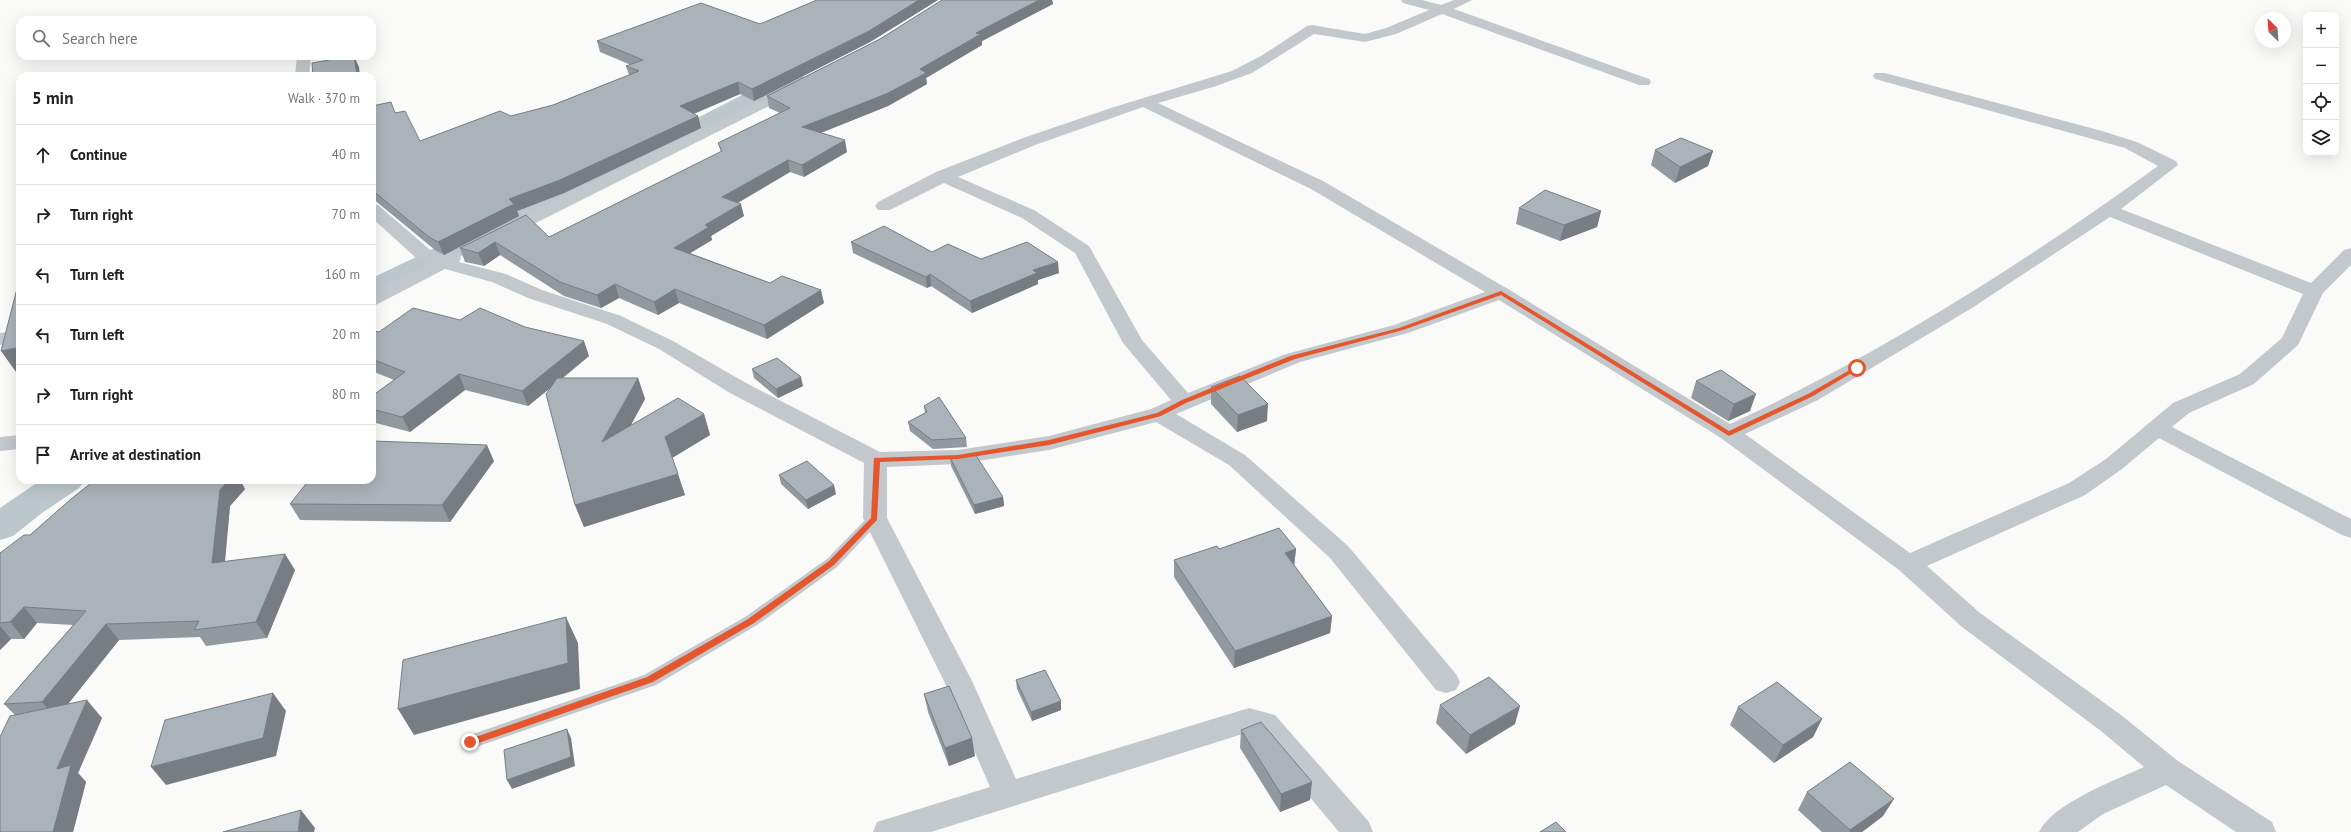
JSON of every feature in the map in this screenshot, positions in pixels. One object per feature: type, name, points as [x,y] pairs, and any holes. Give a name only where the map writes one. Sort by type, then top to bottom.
[{"type":"street","points":[[1408,0],[1442,10],[1644,82]]},
{"type":"street","points":[[884,206],[942,176],[1036,138],[1144,102],[1238,74],[1262,62],[1312,29],[1365,38],[1391,31],[1465,0]]},
{"type":"street","points":[[302,72],[304,60]]},
{"type":"street","points":[[1729,433],[1810,395],[1965,304],[2078,232],[2170,165],[2131,145],[2096,134],[1880,76]]},
{"type":"street","points":[[487,241],[808,81]]},
{"type":"street","points":[[1144,102],[1317,185],[1501,293],[1729,433],[1908,564],[1971,620],[2111,723],[2168,770],[2261,832]]},
{"type":"street","points":[[942,176],[1028,214],[1082,250],[1133,343],[1184,402]]},
{"type":"street","points":[[2107,210],[2314,292]]},
{"type":"street","points":[[376,212],[433,259],[499,278],[535,294],[614,320],[666,345],[738,388],[876,460],[958,457],[1049,443],[1159,414],[1184,402],[1293,358],[1401,329],[1501,293]]},
{"type":"street","points":[[376,298],[433,259],[468,250]]},
{"type":"street","points":[[1908,564],[2076,489],[2114,464],[2181,408],[2247,379],[2291,341],[2314,292],[2351,254]]},
{"type":"street","points":[[0,339],[16,337]]},
{"type":"street","points":[[1159,414],[1237,460],[1339,552],[1446,682]]},
{"type":"street","points":[[2157,428],[2351,529]]},
{"type":"street","points":[[0,444],[16,442]]},
{"type":"street","points":[[876,460],[875,518],[958,681],[1008,794]]},
{"type":"street","points":[[888,832],[1249,720],[1265,723],[1358,832]]},
{"type":"street","points":[[2054,832],[2092,806],[2168,770]]},
{"type":"lane","points":[[470,742],[650,680],[751,621],[825,568],[875,518]]},
{"type":"building","points":[[817,0],[919,0],[869,31],[752,89],[738,82],[680,106],[698,116],[560,180],[509,199],[514,204],[438,242],[429,237],[376,193],[376,105],[391,102],[395,113],[405,111],[420,141],[500,111],[511,116],[553,105],[639,71],[626,66],[643,60],[597,41],[701,3],[760,24]]},
{"type":"building","points":[[942,0],[1039,0],[976,33],[981,34],[920,69],[926,73],[886,94],[802,127],[845,140],[802,165],[788,160],[722,197],[741,204],[705,225],[709,227],[674,248],[770,283],[782,276],[821,290],[764,325],[675,289],[654,302],[615,284],[597,295],[560,282],[495,242],[478,253],[460,248],[526,215],[549,237],[722,151],[718,143],[790,108],[767,96],[880,39]]},
{"type":"building","points":[[329,60],[355,60],[356,72],[313,72],[312,63]]},
{"type":"building","points":[[1681,138],[1713,151],[1680,167],[1655,150]]},
{"type":"building","points":[[1545,190],[1601,211],[1564,225],[1519,208]]},
{"type":"building","points":[[884,226],[932,252],[948,244],[981,259],[1027,242],[1058,262],[1033,270],[1037,273],[970,301],[930,274],[926,277],[851,242]]},
{"type":"building","points":[[16,293],[16,348],[1,351]]},
{"type":"building","points":[[413,308],[460,320],[480,308],[525,327],[584,341],[522,391],[459,374],[402,417],[376,410],[376,393],[405,372],[376,361],[376,332],[379,332]]},
{"type":"building","points":[[777,358],[801,377],[776,389],[752,369]]},
{"type":"building","points":[[1721,370],[1756,394],[1734,404],[1696,381]]},
{"type":"building","points":[[1240,376],[1268,404],[1238,415],[1211,387]]},
{"type":"building","points":[[557,378],[638,378],[602,442],[678,398],[704,414],[665,437],[678,474],[575,505],[546,394]]},
{"type":"building","points":[[939,397],[966,438],[932,440],[908,422],[927,412],[924,406]]},
{"type":"building","points":[[376,441],[487,445],[442,505],[290,504],[306,484],[376,484]]},
{"type":"building","points":[[975,454],[1003,497],[974,505],[950,457]]},
{"type":"building","points":[[807,461],[834,485],[806,500],[779,475]]},
{"type":"building","points":[[90,484],[225,484],[220,490],[212,563],[285,554],[256,622],[194,630],[199,621],[106,624],[42,702],[4,704],[86,611],[24,607],[10,622],[0,623],[0,553],[24,535],[30,535]]},
{"type":"building","points":[[1279,528],[1296,549],[1285,553],[1332,616],[1235,651],[1174,560],[1217,546],[1219,549]]},
{"type":"building","points":[[566,617],[568,663],[398,709],[403,660]]},
{"type":"building","points":[[1045,670],[1061,701],[1031,712],[1016,680]]},
{"type":"building","points":[[1489,677],[1520,706],[1470,735],[1440,705]]},
{"type":"building","points":[[1777,682],[1822,719],[1783,745],[1738,707]]},
{"type":"building","points":[[949,686],[972,738],[945,748],[924,694]]},
{"type":"building","points":[[273,693],[263,738],[151,767],[165,720]]},
{"type":"building","points":[[87,700],[57,769],[71,765],[53,832],[0,832],[0,737],[10,716]]},
{"type":"building","points":[[1261,722],[1312,782],[1281,794],[1241,730]]},
{"type":"building","points":[[567,729],[571,757],[507,780],[504,750]]},
{"type":"building","points":[[1850,762],[1894,799],[1850,830],[1807,792]]},
{"type":"building","points":[[301,810],[298,832],[223,832]]},
{"type":"building","points":[[1556,822],[1566,832],[1540,832]]},
{"type":"waterway","points":[[376,287],[576,190],[793,78]]},
{"type":"waterway","points":[[0,527],[29,504],[61,484]]},
{"type":"route","points":[[470,742],[650,680],[751,621],[832,563],[875,518],[876,460],[958,457],[1049,443],[1159,414],[1184,402],[1293,358],[1401,329],[1476,304],[1501,293],[1729,433],[1810,395],[1857,368]]}]
